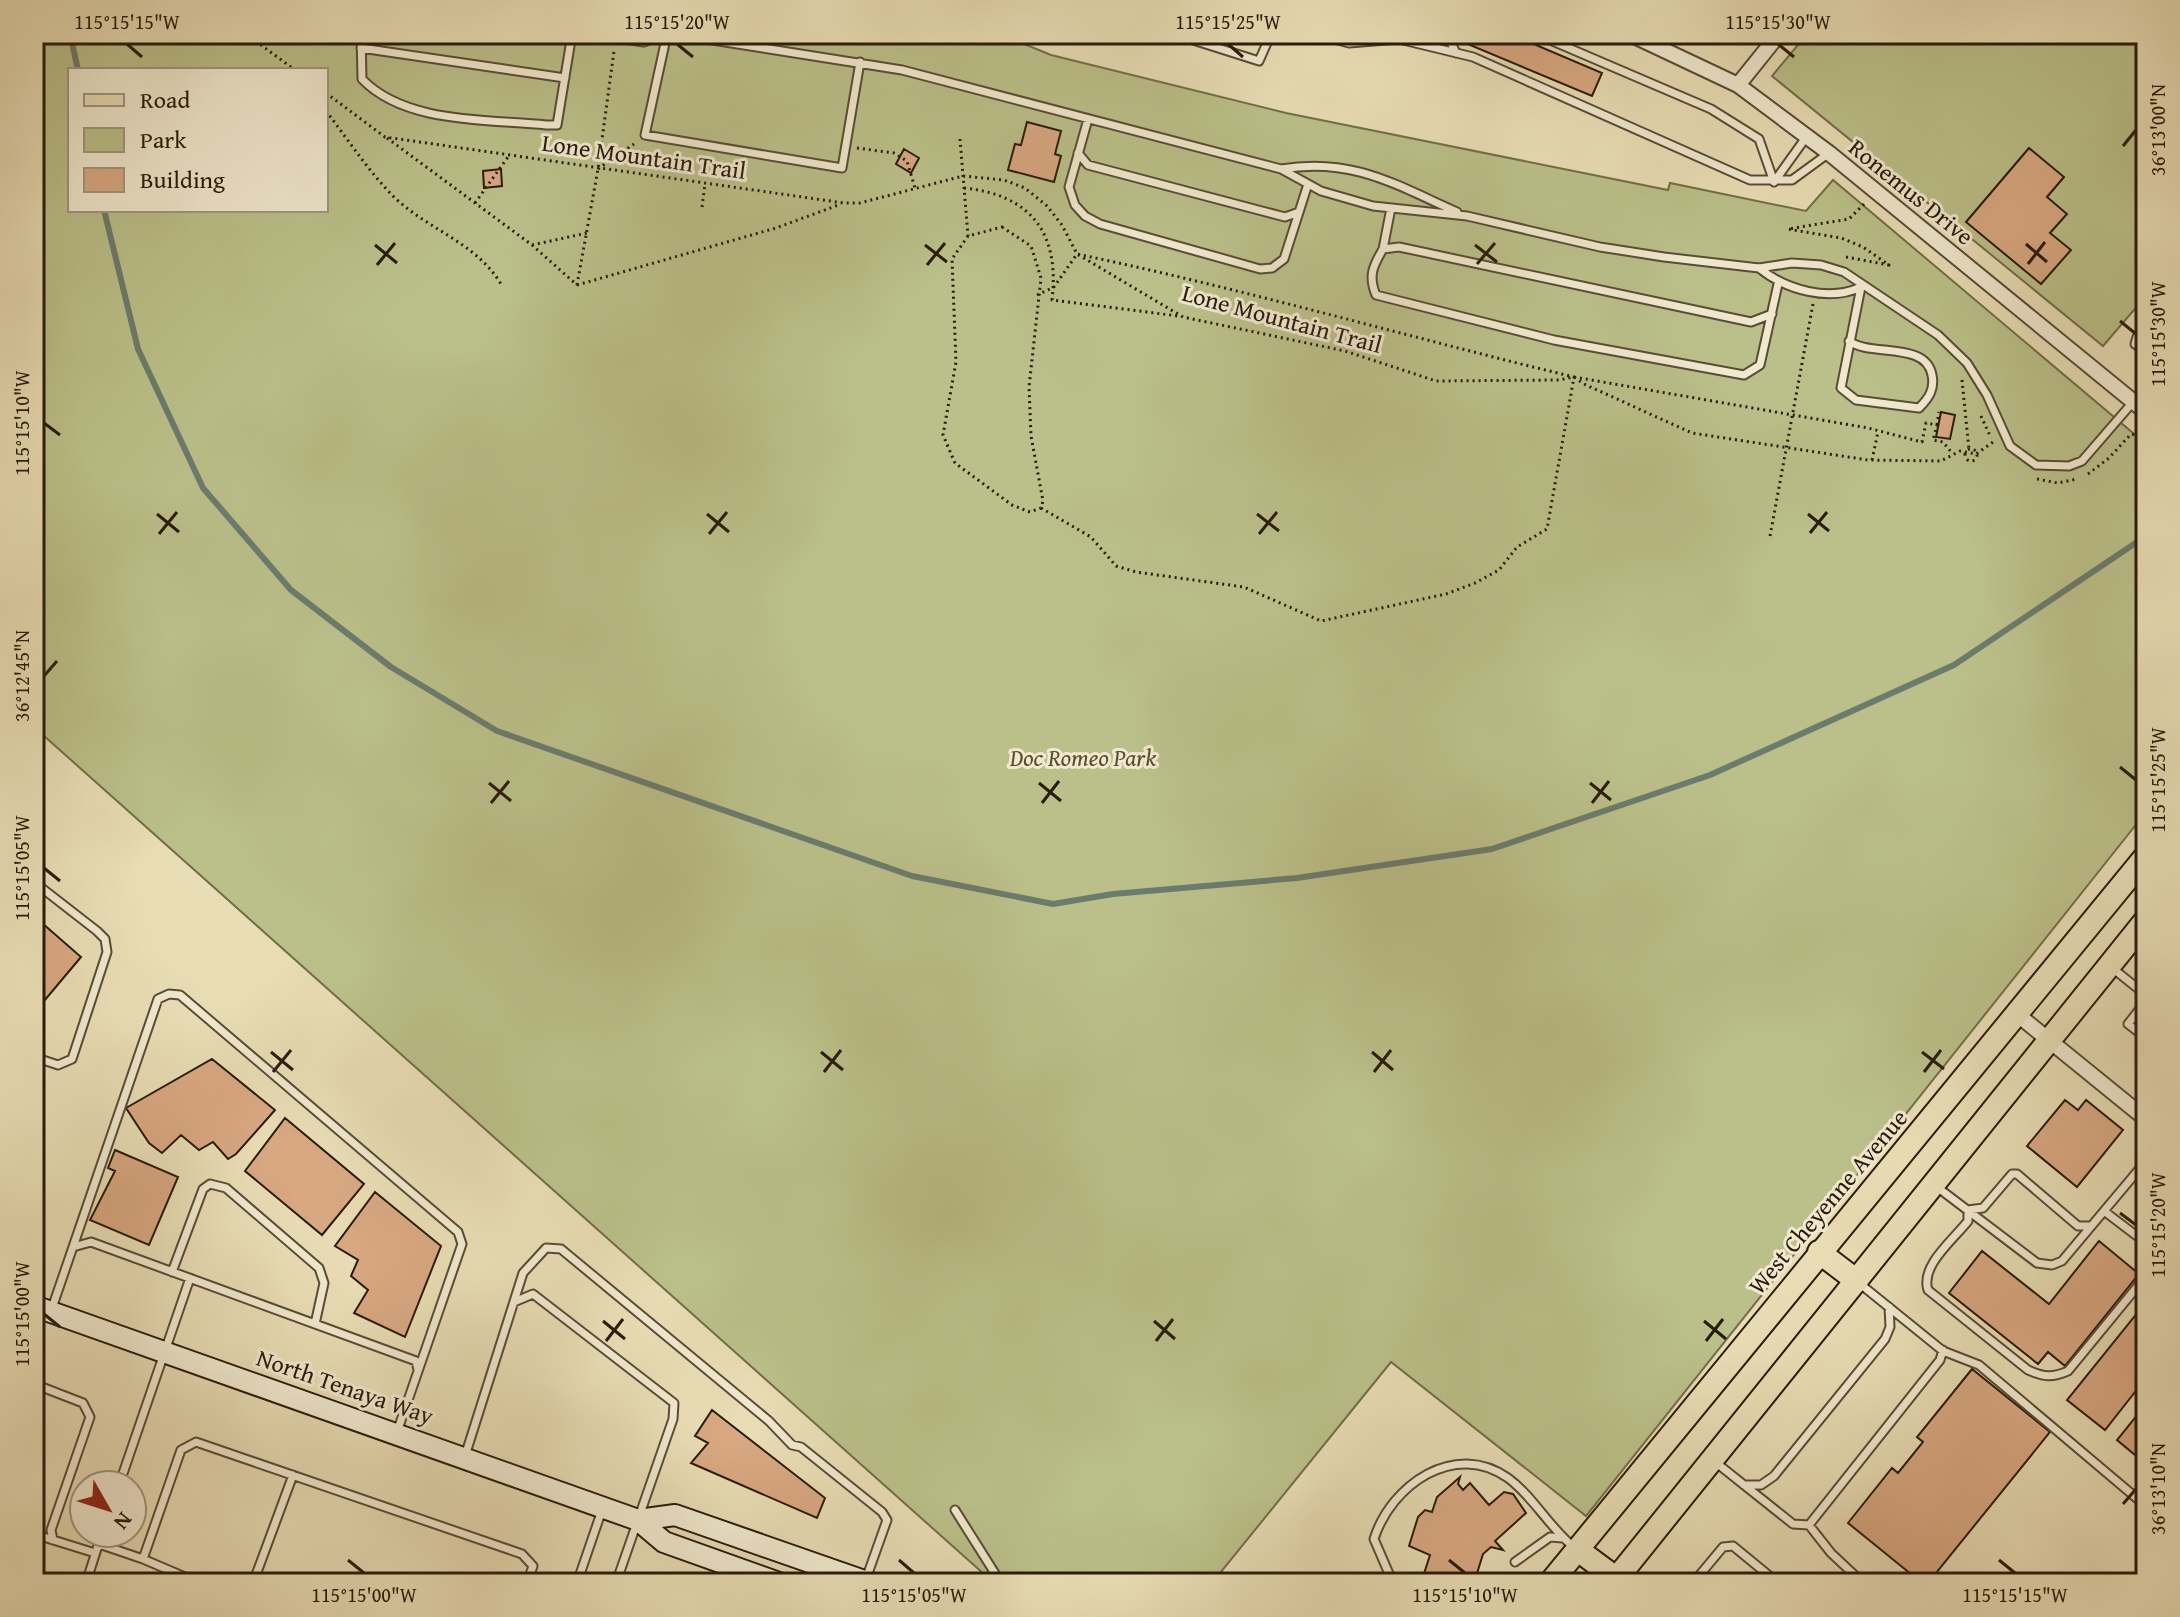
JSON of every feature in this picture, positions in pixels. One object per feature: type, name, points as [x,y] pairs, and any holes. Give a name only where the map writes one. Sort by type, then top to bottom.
[{"type":"main road","name":"West Cheyenne Avenue","points":[[1550,1583],[1570,1544],[2018,1015],[2146,856]]},
{"type":"main road","points":[[1570,1544],[1617,1582],[2146,920]]},
{"type":"main road","points":[[1819,1252],[1857,1281]]},
{"type":"main road","name":"North Tenaya Way","points":[[42,1309],[465,1456],[638,1520],[664,1542],[779,1583]]},
{"type":"main road","name":"North Tenaya Way","points":[[638,1520],[675,1515],[867,1582]]},
{"type":"street","name":"Ronemus Drive","points":[[1630,34],[1738,85],[1829,153],[2146,412]]},
{"type":"street","points":[[1738,85],[1779,34]]},
{"type":"street","points":[[2018,1015],[2146,1119]]},
{"type":"lane","points":[[361,34],[362,79],[384,99],[428,112],[557,125],[572,34]]},
{"type":"lane","points":[[589,34],[644,42],[666,34]]},
{"type":"lane","points":[[666,34],[645,135],[842,168],[860,62]]},
{"type":"lane","points":[[674,34],[860,62],[1281,169],[1308,184],[1347,199],[1391,208],[1467,216],[1615,249],[1759,268],[1792,263],[1821,265],[1844,272],[1861,287],[1938,335],[1967,363],[1987,395],[2010,446],[2036,465],[2052,467],[2082,461],[2133,402]]},
{"type":"lane","points":[[1174,34],[1259,61],[1271,34]]},
{"type":"lane","points":[[1316,34],[1349,43],[1399,39],[1473,57],[1750,180],[1792,180],[1829,153]]},
{"type":"lane","points":[[1447,34],[1456,53]]},
{"type":"lane","points":[[1536,34],[1687,97],[1747,131],[1759,139],[1774,182]]},
{"type":"lane","points":[[361,48],[565,78]]},
{"type":"lane","points":[[1088,119],[1069,187],[1075,205],[1085,216],[1100,224],[1260,269],[1272,268],[1284,259],[1308,184]]},
{"type":"lane","points":[[1774,182],[1807,136]]},
{"type":"lane","points":[[1078,153],[1088,165],[1285,217],[1299,211]]},
{"type":"lane","points":[[1281,169],[1315,163],[1357,170],[1467,216]]},
{"type":"lane","points":[[1391,208],[1383,249],[1372,268],[1371,283],[1376,295],[1554,340],[1744,375],[1760,365],[1778,284]]},
{"type":"lane","points":[[1383,249],[1399,247],[1751,322],[1772,314]]},
{"type":"lane","points":[[1759,268],[1778,284],[1815,292],[1845,295],[1861,287]]},
{"type":"lane","points":[[1849,341],[1854,345],[1919,356],[1931,367],[1934,383],[1928,399],[1919,408],[1848,396],[1841,388],[1849,341],[1861,287]]},
{"type":"lane","points":[[2146,330],[2137,337],[2135,344],[2146,352]]},
{"type":"lane","points":[[34,882],[97,931],[105,939],[107,952],[72,1059],[58,1065],[34,1057]]},
{"type":"lane","points":[[2109,965],[2146,995]]},
{"type":"lane","points":[[42,1309],[73,1247],[158,999],[169,994],[180,995],[458,1232],[462,1244],[397,1432]]},
{"type":"lane","points":[[2146,1001],[2128,1024],[2146,1038]]},
{"type":"lane","points":[[34,1130],[38,1143],[34,1152]]},
{"type":"lane","points":[[1935,1186],[2037,1263],[2052,1265],[2062,1261],[2146,1161]]},
{"type":"lane","points":[[1968,1210],[1983,1208],[2012,1174],[2017,1174],[2078,1226],[2090,1226]]},
{"type":"lane","points":[[2136,1174],[2146,1181]]},
{"type":"lane","points":[[172,1272],[203,1189],[210,1184],[226,1188],[319,1268],[324,1283],[315,1324]]},
{"type":"lane","points":[[1968,1210],[1968,1221],[1928,1270],[1925,1281],[1928,1290],[2028,1370],[2044,1377],[2068,1371],[2146,1276]]},
{"type":"lane","points":[[2104,1211],[2146,1243]]},
{"type":"lane","points":[[73,1247],[91,1242],[416,1361],[418,1371]]},
{"type":"lane","points":[[465,1456],[523,1273],[546,1248],[561,1249],[769,1421],[792,1445],[801,1447],[882,1512],[887,1520],[867,1582]]},
{"type":"lane","points":[[124,1469],[190,1278]]},
{"type":"lane","points":[[1857,1281],[1943,1350],[1979,1365],[2146,1506]]},
{"type":"lane","points":[[514,1302],[533,1294],[674,1403],[673,1419],[616,1583]]},
{"type":"lane","points":[[1744,1485],[1761,1485],[1774,1476],[1876,1351],[1890,1327],[1889,1307]]},
{"type":"lane","points":[[1809,1525],[1940,1360],[1943,1350]]},
{"type":"lane","points":[[34,1384],[83,1403],[90,1417],[51,1530],[53,1540]]},
{"type":"lane","points":[[143,1559],[181,1450],[187,1444],[196,1442],[522,1554],[533,1566],[527,1583]]},
{"type":"lane","points":[[1713,1461],[1793,1524],[1809,1525],[1831,1553],[1863,1583]]},
{"type":"lane","points":[[1393,1583],[1374,1539],[1382,1513],[1420,1476],[1444,1467],[1494,1469],[1518,1488],[1570,1544]]},
{"type":"lane","points":[[253,1583],[293,1475]]},
{"type":"lane","points":[[577,1583],[603,1508]]},
{"type":"lane","points":[[955,1510],[1001,1583]]},
{"type":"lane","points":[[34,1534],[95,1553]]},
{"type":"lane","points":[[1515,1562],[1550,1537],[1570,1544]]},
{"type":"lane","points":[[1693,1583],[1723,1547],[1733,1546],[1778,1583]]},
{"type":"lane","points":[[86,1583],[97,1549]]},
{"type":"lane","points":[[114,1549],[199,1583]]},
{"type":"path","points":[[246,34],[292,68]]},
{"type":"path","points":[[577,285],[598,169],[616,38]]},
{"type":"path","name":"Lone Mountain Trail","points":[[328,94],[385,137],[844,203],[860,203],[963,176],[1004,180],[1025,188],[1062,225],[1077,254],[1183,317],[1345,351],[1436,381],[1559,380],[1574,377]]},
{"type":"path","points":[[328,114],[392,195],[491,267],[501,284]]},
{"type":"path","points":[[598,169],[645,135]]},
{"type":"path","points":[[385,137],[532,245],[577,285]]},
{"type":"path","points":[[960,139],[968,236],[952,259],[956,362],[943,435],[955,463],[974,479],[1012,505],[1030,512],[1041,508]]},
{"type":"path","points":[[845,146],[894,153],[907,161],[915,189]]},
{"type":"path","points":[[475,203],[509,156]]},
{"type":"path","points":[[702,207],[705,184]]},
{"type":"path","points":[[964,188],[1004,196],[1035,217],[1048,242],[1054,287],[1052,300],[1183,317]]},
{"type":"path","points":[[577,285],[776,228],[844,203]]},
{"type":"path","points":[[1821,265],[1823,252],[1889,265],[1863,247],[1841,238],[1788,229],[1849,219],[1864,204]]},
{"type":"path","points":[[968,236],[1002,227],[1031,246],[1041,278],[1029,387],[1031,436],[1043,501],[1041,508]]},
{"type":"path","points":[[532,245],[587,233]]},
{"type":"path","points":[[1037,295],[1054,287],[1077,254],[1319,310],[1406,336],[1574,377],[1793,414],[1922,442],[1926,423],[1937,425]]},
{"type":"path","points":[[1770,536],[1815,292]]},
{"type":"path","points":[[1041,508],[1091,537],[1116,566],[1136,572],[1244,587],[1321,621],[1446,594],[1499,570],[1517,547],[1547,529],[1574,377]]},
{"type":"path","points":[[1574,377],[1692,433],[1872,460],[1941,461],[1952,454],[1976,454]]},
{"type":"path","points":[[1972,391],[1962,377],[1969,461],[1992,442]]},
{"type":"path","points":[[1978,405],[1992,442],[1998,449]]},
{"type":"path","points":[[1939,412],[1933,440],[1943,442],[1952,454]]},
{"type":"path","points":[[1872,460],[1878,431]]},
{"type":"path","points":[[2033,478],[2058,483],[2073,480],[2100,466],[2131,434],[2146,438]]},
{"type":"green space","name":"Doc Romeo Park","points":[[34,34],[1000,34],[1051,55],[1286,113],[1668,190],[1670,183],[1806,211],[1833,180],[2146,444],[2146,812],[1586,1516],[1391,1362],[1212,1583],[994,1583],[34,727]]},
{"type":"green space","points":[[1807,34],[2146,34],[2146,296],[2103,346],[1772,76]]},
{"type":"building","points":[[1460,34],[1510,34],[1602,73],[1592,96],[1458,40]]},
{"type":"building","points":[[1027,122],[1061,131],[1055,154],[1061,156],[1054,182],[1008,170],[1015,144],[1021,145]]},
{"type":"building","points":[[2029,148],[2064,177],[2047,197],[2067,214],[2050,233],[2071,250],[2041,284],[1966,222]]},
{"type":"building","points":[[904,149],[919,158],[911,173],[896,164]]},
{"type":"building","points":[[501,169],[502,186],[484,188],[483,171]]},
{"type":"building","points":[[1941,412],[1955,415],[1950,439],[1936,437]]},
{"type":"building","points":[[34,916],[81,957],[34,1013]]},
{"type":"building","points":[[212,1059],[275,1110],[228,1159],[213,1142],[199,1150],[181,1135],[162,1153],[149,1143],[126,1108]]},
{"type":"building","points":[[2065,1100],[2078,1110],[2086,1100],[2123,1130],[2077,1187],[2027,1146]]},
{"type":"building","points":[[285,1118],[364,1184],[322,1235],[245,1171]]},
{"type":"building","points":[[115,1150],[178,1177],[149,1245],[90,1220],[115,1171],[108,1168]]},
{"type":"building","points":[[375,1192],[441,1246],[405,1337],[354,1313],[368,1290],[351,1276],[358,1260],[335,1246]]},
{"type":"building","points":[[2099,1241],[2139,1274],[2065,1366],[2048,1352],[2038,1364],[1949,1293],[1982,1251],[2049,1304]]},
{"type":"building","points":[[2146,1302],[2146,1378],[2105,1430],[2067,1400]]},
{"type":"building","points":[[1972,1369],[2050,1432],[1928,1583],[1922,1583],[1848,1523],[1892,1468],[1898,1473],[1923,1442],[1917,1437]]},
{"type":"building","points":[[2146,1404],[2146,1464],[2117,1440]]},
{"type":"building","points":[[712,1410],[825,1498],[817,1518],[691,1463],[708,1443],[695,1436]]},
{"type":"building","points":[[1460,1477],[1458,1484],[1463,1490],[1470,1483],[1489,1505],[1504,1492],[1513,1494],[1526,1513],[1495,1541],[1503,1550],[1491,1547],[1483,1554],[1474,1583],[1421,1583],[1430,1555],[1409,1546],[1418,1517],[1425,1510],[1432,1512],[1437,1497]]},
{"type":"waterway","points":[[70,34],[78,68]]},
{"type":"waterway","points":[[104,212],[138,349],[203,488],[291,590],[391,667],[497,731],[912,876],[1053,904],[1113,894],[1297,878],[1492,849],[1710,775],[1954,665],[2146,536]]}]
